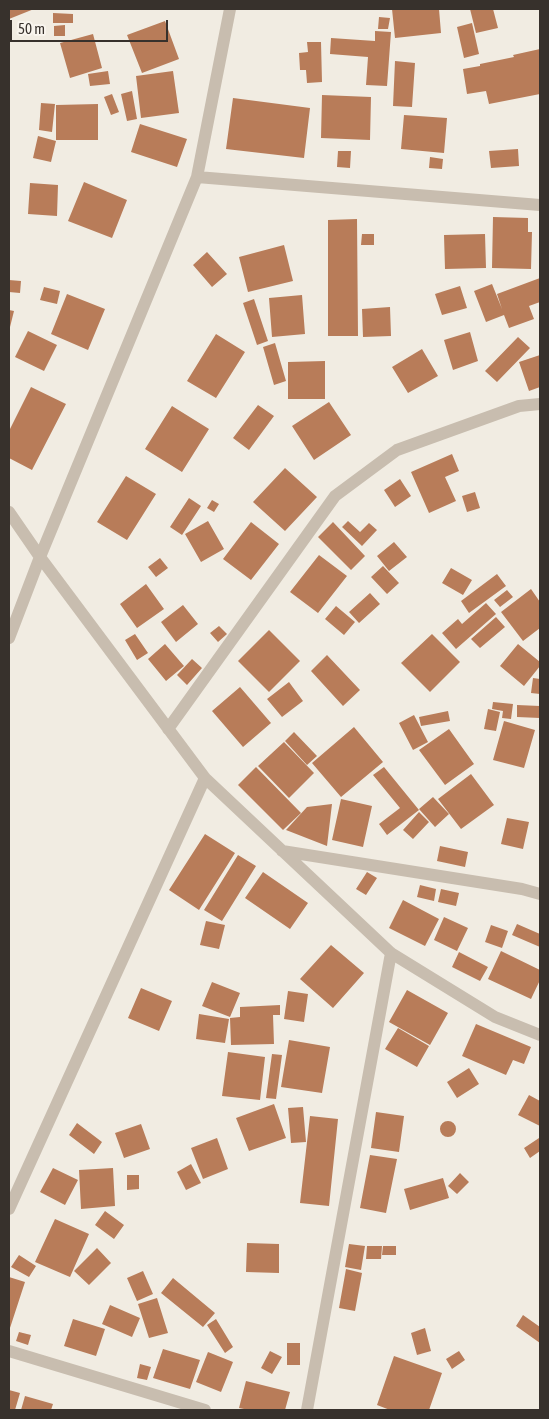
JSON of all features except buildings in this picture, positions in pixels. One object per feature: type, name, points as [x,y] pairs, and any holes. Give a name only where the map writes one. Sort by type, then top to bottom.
[{"type":"street","points":[[9,638],[40,557],[197,177],[230,9]]},
{"type":"street","points":[[197,177],[540,205]]},
{"type":"street","points":[[168,730],[334,496],[397,450],[519,406],[540,404]]},
{"type":"street","points":[[9,512],[40,557],[205,778],[390,953],[495,1017],[540,1035]]},
{"type":"street","points":[[9,1209],[205,778]]},
{"type":"street","points":[[282,851],[522,889],[540,894]]},
{"type":"street","points":[[307,1410],[390,953]]},
{"type":"street","points":[[9,1351],[205,1410]]}]
